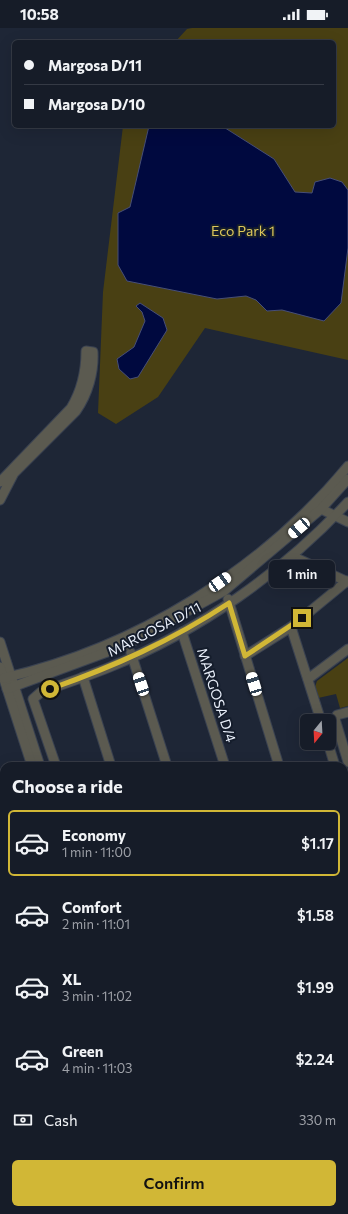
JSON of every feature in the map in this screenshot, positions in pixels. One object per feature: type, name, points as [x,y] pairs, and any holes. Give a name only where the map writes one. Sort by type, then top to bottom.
[{"type":"street","points":[[0,498],[2,482],[71,408],[76,400],[84,379],[86,351],[93,352],[90,380],[82,403],[57,431],[2,482]]},
{"type":"street","points":[[8,678],[44,668],[124,637],[194,599],[220,582],[318,505],[348,466]]},
{"type":"street","points":[[11,688],[126,645],[224,591],[348,479]]},
{"type":"street","name":"MARGOSA D/11","points":[[55,762],[34,697],[41,692],[132,657],[182,632],[229,603],[292,556],[348,502]]},
{"type":"street","points":[[318,505],[348,522]]},
{"type":"street","points":[[245,656],[291,627],[347,581],[292,556]]},
{"type":"street","points":[[220,582],[229,603],[278,762]]},
{"type":"street","points":[[291,627],[319,714]]},
{"type":"street","name":"MARGOSA D/4","points":[[182,632],[224,762]]},
{"type":"street","points":[[0,642],[8,678],[31,762]]},
{"type":"street","points":[[126,645],[132,657],[166,762]]},
{"type":"street","points":[[308,679],[348,648]]},
{"type":"street","points":[[0,667],[8,678]]},
{"type":"street","points":[[83,677],[110,762]]},
{"type":"street","points":[[11,688],[39,762]]},
{"type":"street","points":[[348,712],[335,717],[348,762]]},
{"type":"street","points":[[330,750],[334,762]]},
{"type":"green space","name":"Eco Park 1","points":[[348,28],[348,360],[205,328],[158,397],[116,424],[98,413],[103,292],[123,128],[336,128],[336,40],[177,40],[187,29]]},
{"type":"green space","points":[[348,658],[348,706],[340,708],[336,694],[318,698],[315,687],[317,681]]},
{"type":"shaded area","points":[[149,128],[225,128],[274,159],[295,192],[312,193],[315,182],[330,178],[342,182],[348,190],[348,248],[341,303],[324,321],[282,310],[267,311],[256,300],[246,296],[217,299],[127,281],[118,265],[118,213],[130,207]]},
{"type":"shaded area","points":[[140,303],[163,318],[167,330],[138,377],[130,379],[119,369],[117,359],[134,347],[145,321],[142,312],[136,306]]},
{"type":"route","points":[[50,689],[109,668],[158,645],[229,603],[245,656],[269,642],[302,618]]}]
